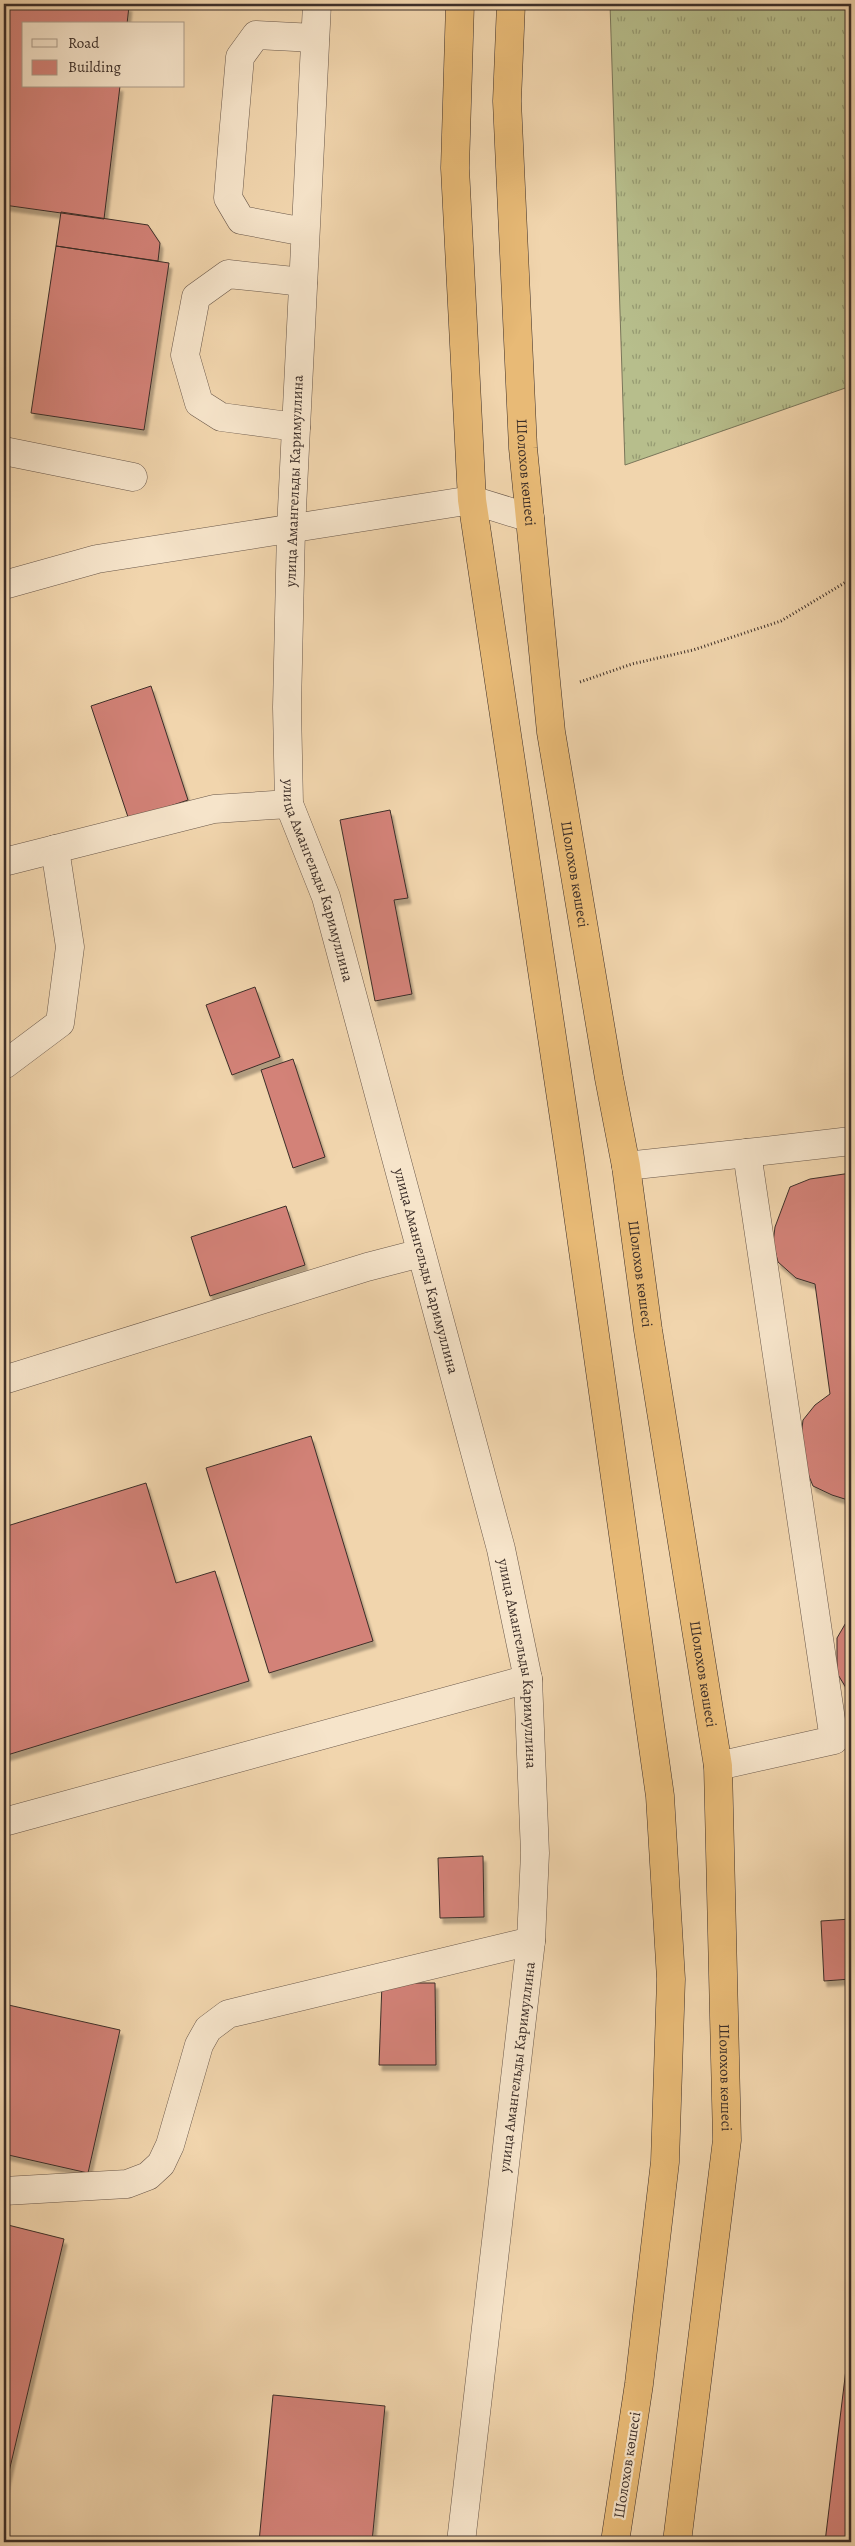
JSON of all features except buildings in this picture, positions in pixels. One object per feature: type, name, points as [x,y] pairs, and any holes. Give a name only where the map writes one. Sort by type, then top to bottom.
[{"type":"highway","name":"Шолохов көшесі","points":[[460,4],[455,168],[472,500],[570,1158],[660,1796],[671,1979],[665,2162],[639,2384],[615,2542]]},
{"type":"highway","name":"Шолохов көшесі","points":[[511,4],[507,101],[523,448],[547,693],[554,751],[609,1078],[626,1166],[648,1330],[692,1594],[718,1766],[727,2140],[678,2542]]},
{"type":"street","name":"улица Амангельды Каримуллина","points":[[317,4],[291,529],[287,706],[289,804],[326,897],[501,1549],[528,1679],[535,1853],[531,1941],[461,2542]]},
{"type":"street","points":[[305,232],[241,220],[228,198],[240,56],[256,35],[315,38]]},
{"type":"street","points":[[296,427],[221,417],[198,403],[185,355],[196,297],[228,274],[303,282]]},
{"type":"street","points":[[4,451],[133,477]]},
{"type":"street","points":[[4,585],[97,558],[472,500],[530,518]]},
{"type":"street","points":[[4,862],[214,809],[289,804]]},
{"type":"street","points":[[4,1065],[60,1023],[70,947],[54,849]]},
{"type":"street","points":[[626,1166],[851,1141]]},
{"type":"street","points":[[718,1766],[843,1739],[747,1153]]},
{"type":"street","points":[[4,1380],[367,1267],[421,1253]]},
{"type":"street","points":[[4,1822],[528,1679]]},
{"type":"street","points":[[4,2191],[127,2184],[148,2176],[161,2164],[170,2146],[199,2045],[208,2029],[228,2014],[531,1941]]},
{"type":"path","points":[[547,693],[632,664],[693,650],[781,621],[851,579]]},
{"type":"green space","points":[[610,4],[851,4],[851,386],[625,465]]}]
